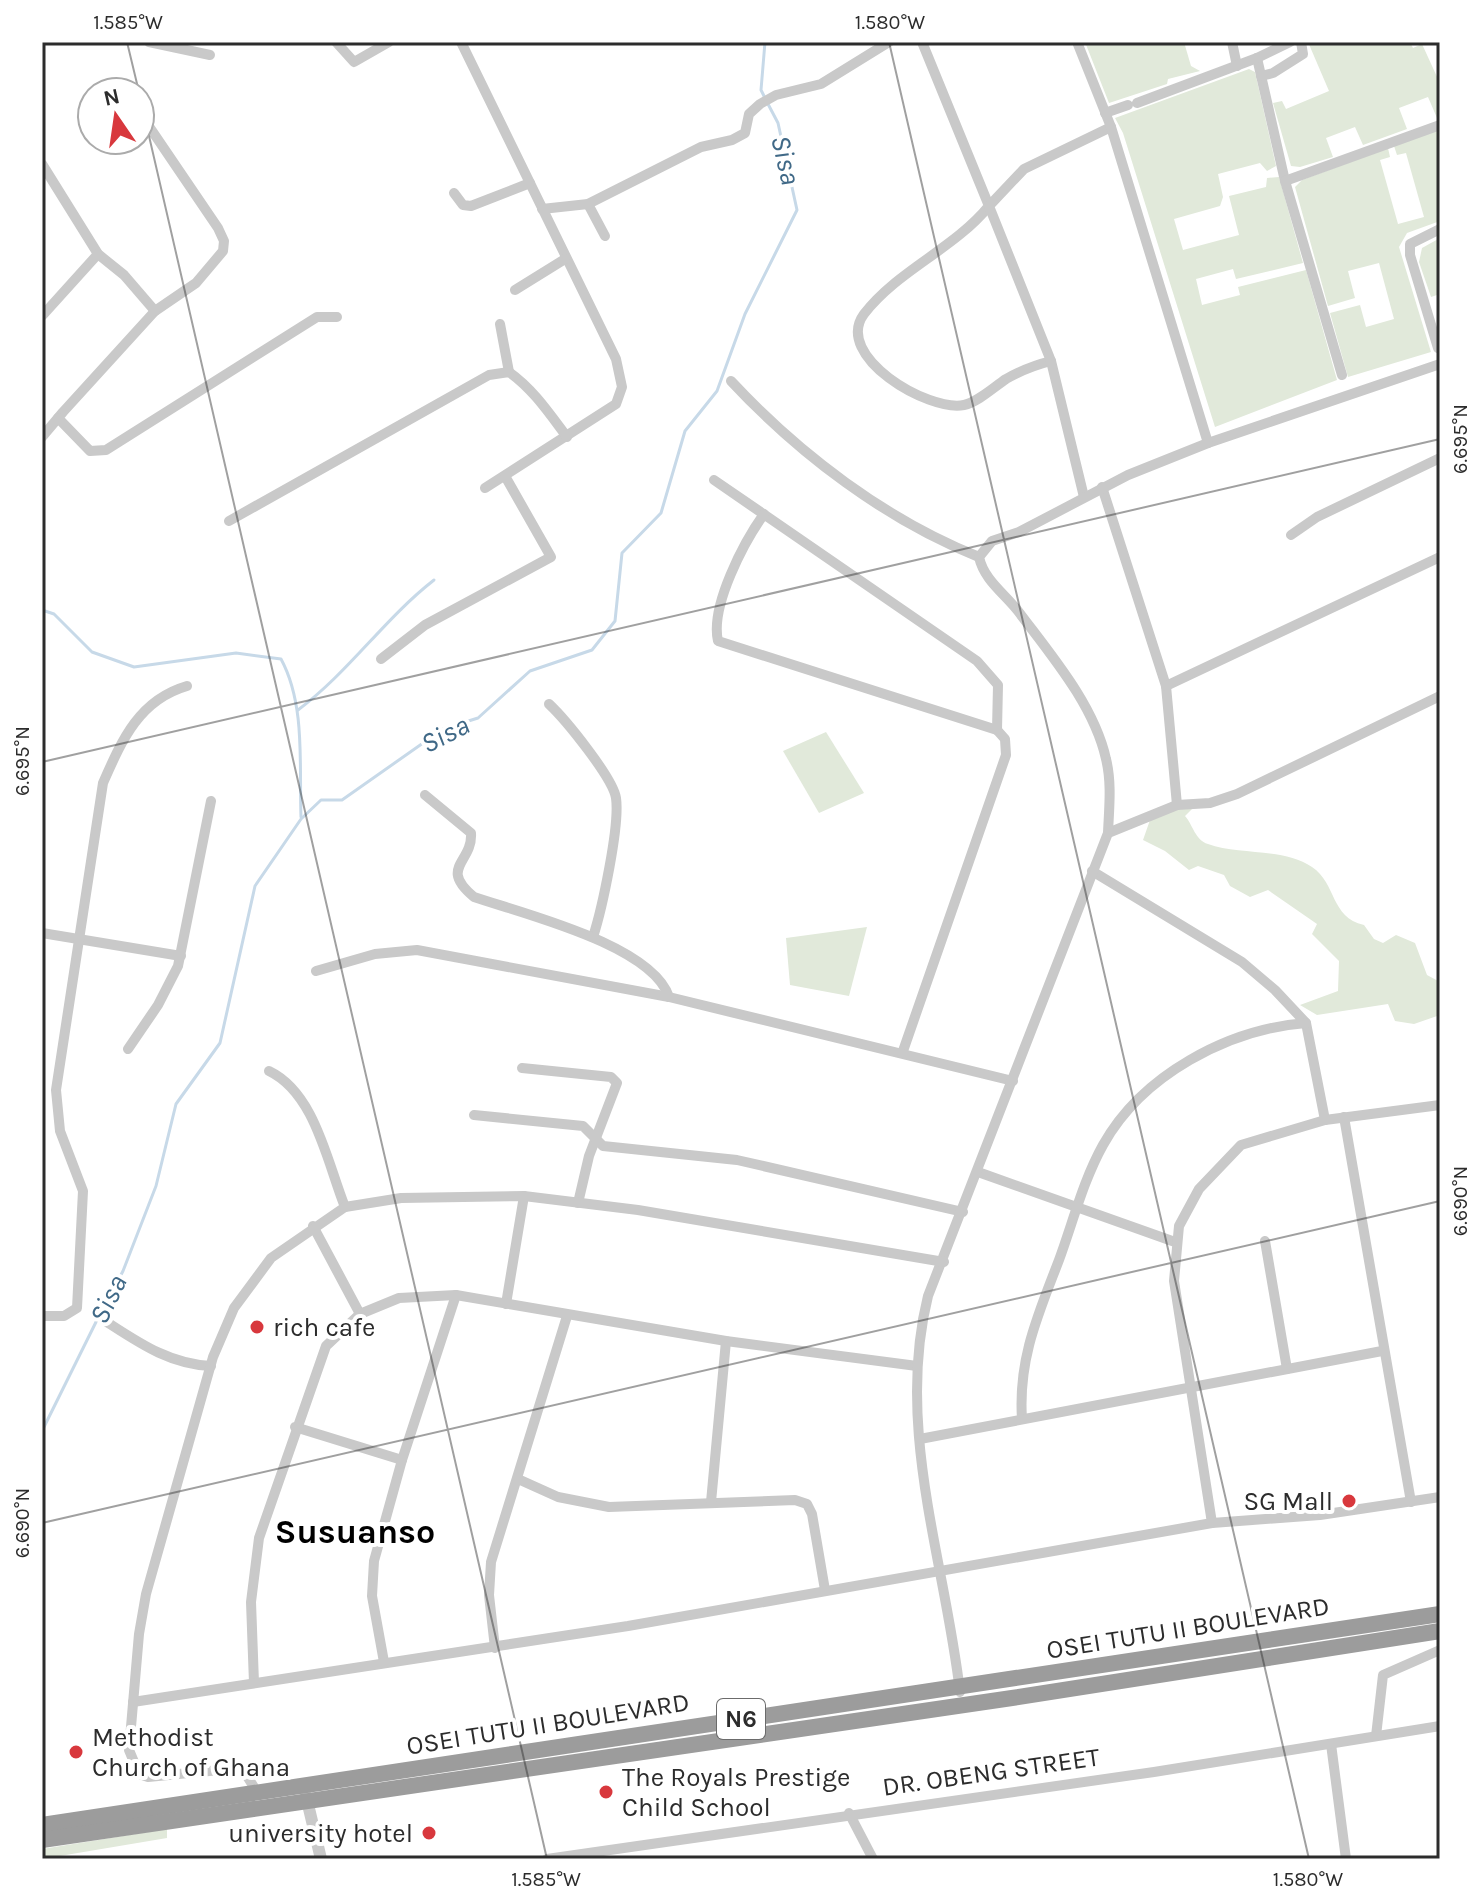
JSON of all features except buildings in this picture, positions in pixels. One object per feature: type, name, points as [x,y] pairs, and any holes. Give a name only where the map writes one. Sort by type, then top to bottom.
[{"type":"highway","name":"OSEI TUTU II BOULEVARD","points":[[961,1696],[1440,1614]]},
{"type":"highway","name":"OSEI TUTU II BOULEVARD","points":[[42,1840],[305,1793],[961,1696],[1440,1631]]},
{"type":"highway","name":"OSEI TUTU II BOULEVARD","points":[[42,1825],[257,1792],[305,1793]]},
{"type":"street","points":[[149,42],[210,55]]},
{"type":"street","points":[[336,42],[345,56],[354,62],[389,42]]},
{"type":"street","points":[[461,42],[616,359],[622,387],[616,404],[485,488]]},
{"type":"street","points":[[542,209],[588,204],[701,147],[732,140],[745,133],[749,114],[760,104],[776,95],[821,84],[889,42]]},
{"type":"street","points":[[922,42],[1051,361],[1084,497]]},
{"type":"street","points":[[1077,42],[1111,127],[1208,443]]},
{"type":"street","points":[[1232,42],[1237,66]]},
{"type":"street","points":[[1105,113],[1237,66],[1290,42]]},
{"type":"street","points":[[1261,76],[1273,73],[1303,54],[1301,42]]},
{"type":"street","points":[[1257,58],[1285,181],[1342,375]]},
{"type":"street","points":[[1285,181],[1440,125]]},
{"type":"street","points":[[1051,361],[1009,377],[966,405],[939,405],[899,386],[876,366],[860,344],[859,326],[863,316],[897,281],[945,246],[1024,169],[1111,127]]},
{"type":"street","points":[[42,437],[155,311],[196,283],[223,251],[224,241],[156,137]]},
{"type":"street","points":[[42,164],[98,254],[124,275],[155,311]]},
{"type":"street","points":[[454,193],[463,205],[471,206],[530,183]]},
{"type":"street","points":[[588,204],[605,236]]},
{"type":"street","points":[[1438,348],[1410,255],[1410,244],[1440,229]]},
{"type":"street","points":[[42,316],[98,254]]},
{"type":"street","points":[[515,290],[565,259]]},
{"type":"street","points":[[58,418],[90,451],[106,450],[317,317],[337,317]]},
{"type":"street","points":[[500,324],[509,372],[531,389],[567,437]]},
{"type":"street","points":[[979,557],[992,541],[1032,525],[1102,487],[1208,443],[1440,364]]},
{"type":"street","points":[[229,521],[489,375],[509,372]]},
{"type":"street","points":[[731,381],[761,413],[808,454],[928,537],[979,557]]},
{"type":"street","points":[[1291,535],[1317,517],[1440,458]]},
{"type":"street","points":[[381,659],[425,625],[551,557],[505,476]]},
{"type":"street","points":[[714,480],[991,674],[1000,697],[997,730]]},
{"type":"street","points":[[1102,487],[1166,686],[1177,805]]},
{"type":"street","points":[[764,514],[743,544],[728,579],[718,641],[997,730],[1005,739],[1006,755],[903,1051]]},
{"type":"street","points":[[961,1696],[938,1571],[920,1439],[917,1366],[928,1296],[944,1262],[1108,833],[1107,762],[1100,738],[1058,664],[992,583],[982,569],[979,557]]},
{"type":"street","points":[[1166,686],[1440,557]]},
{"type":"street","points":[[42,1316],[64,1316],[77,1308],[83,1191],[60,1131],[56,1090],[103,783],[119,745],[143,709],[166,692],[187,686]]},
{"type":"street","points":[[1108,833],[1177,805],[1210,803],[1237,794],[1440,696]]},
{"type":"street","points":[[549,704],[582,739],[588,754],[610,782],[616,799],[605,897],[593,937]]},
{"type":"street","points":[[425,795],[467,826],[471,833],[472,841],[458,865],[462,886],[474,897],[593,937],[652,969],[664,981],[669,997]]},
{"type":"street","points":[[128,1049],[170,986],[181,956],[211,801]]},
{"type":"street","points":[[1092,871],[1242,962],[1275,990],[1306,1023],[1325,1120]]},
{"type":"street","points":[[42,933],[181,956]]},
{"type":"street","points":[[316,971],[375,954],[417,950],[669,997],[903,1051],[1013,1081]]},
{"type":"street","points":[[1022,1419],[1022,1367],[1078,1207],[1104,1144],[1159,1080],[1202,1054],[1249,1033],[1306,1023]]},
{"type":"street","points":[[522,1068],[562,1070],[615,1079],[617,1088],[595,1141],[578,1203]]},
{"type":"street","points":[[269,1071],[292,1085],[304,1102],[345,1207]]},
{"type":"street","points":[[1212,1523],[1174,1281],[1175,1242],[1199,1189],[1241,1145],[1325,1120],[1440,1105]]},
{"type":"street","points":[[474,1115],[583,1126],[603,1146],[737,1160],[963,1212]]},
{"type":"street","points":[[1344,1117],[1382,1351],[1411,1502]]},
{"type":"street","points":[[978,1172],[1175,1242]]},
{"type":"street","points":[[506,1304],[524,1196]]},
{"type":"street","points":[[257,1792],[247,1776],[230,1769],[169,1777],[139,1774],[129,1750],[146,1594],[211,1366],[234,1308],[271,1258],[313,1226],[345,1207],[401,1198],[524,1196],[944,1262]]},
{"type":"street","points":[[313,1226],[360,1314]]},
{"type":"street","points":[[1265,1241],[1287,1369]]},
{"type":"street","points":[[384,1662],[372,1596],[374,1561],[402,1460],[456,1295]]},
{"type":"street","points":[[254,1683],[251,1602],[259,1538],[295,1427],[326,1346],[360,1314],[399,1298],[456,1295],[726,1341],[917,1366]]},
{"type":"street","points":[[495,1648],[489,1595],[491,1562],[567,1316]]},
{"type":"street","points":[[99,1317],[148,1349],[195,1365],[211,1366]]},
{"type":"street","points":[[711,1502],[726,1341]]},
{"type":"street","points":[[920,1439],[1382,1351]]},
{"type":"street","points":[[295,1427],[402,1460]]},
{"type":"street","points":[[518,1479],[558,1497],[609,1507],[795,1500],[807,1504],[820,1539],[825,1590]]},
{"type":"street","points":[[133,1702],[384,1662],[495,1648],[1212,1523],[1320,1515],[1440,1497]]},
{"type":"street","points":[[1376,1736],[1383,1675],[1440,1650]]},
{"type":"street","name":"DR. OBENG STREET","points":[[547,1859],[1440,1726]]},
{"type":"street","points":[[1331,1744],[1346,1859]]},
{"type":"street","points":[[305,1793],[321,1859]]},
{"type":"street","points":[[849,1813],[873,1859]]},
{"type":"street","points":[[635,1845],[636,1859]]},
{"type":"green space","points":[[1085,42],[1184,42],[1191,66],[1200,71],[1168,79],[1167,84],[1109,103]]},
{"type":"green space","points":[[1308,42],[1410,42],[1413,48],[1422,44],[1438,79],[1440,117],[1437,118],[1428,97],[1399,108],[1407,129],[1363,145],[1355,127],[1326,138],[1333,157],[1300,167],[1291,166],[1273,103],[1282,101],[1286,109],[1329,91]]},
{"type":"green space","points":[[1249,69],[1255,72],[1276,166],[1267,171],[1260,163],[1218,174],[1223,197],[1220,206],[1174,219],[1183,250],[1239,235],[1229,196],[1266,187],[1267,178],[1279,177],[1303,263],[1236,279],[1233,269],[1196,279],[1202,305],[1240,295],[1238,287],[1306,270],[1337,380],[1215,427],[1123,133],[1115,118]]},
{"type":"green space","points":[[1440,129],[1440,221],[1407,233],[1399,247],[1431,352],[1348,377],[1330,313],[1360,305],[1366,327],[1394,319],[1379,263],[1348,271],[1355,298],[1328,306],[1295,187],[1302,180],[1388,148],[1390,157],[1380,160],[1398,224],[1424,217],[1406,153],[1397,155],[1394,146]]},
{"type":"green space","points":[[1440,238],[1440,294],[1431,297],[1419,262],[1422,248]]},
{"type":"green space","points":[[826,732],[864,793],[819,813],[783,751]]},
{"type":"green space","points":[[1195,806],[1185,816],[1204,842],[1301,861],[1320,874],[1339,908],[1353,921],[1364,925],[1374,939],[1383,943],[1396,935],[1415,943],[1427,975],[1440,982],[1440,1015],[1414,1024],[1395,1021],[1388,1004],[1317,1015],[1300,1005],[1338,991],[1339,961],[1312,934],[1317,924],[1268,890],[1250,897],[1230,886],[1224,875],[1198,866],[1189,870],[1165,851],[1143,840],[1150,820],[1170,809]]},
{"type":"green space","points":[[867,927],[849,996],[790,985],[786,938]]},
{"type":"green space","points":[[167,1829],[167,1838],[42,1859],[42,1849]]},
{"type":"waterway","name":"Sisa","points":[[765,42],[761,90],[765,98]]},
{"type":"waterway","name":"Sisa","points":[[101,1313],[123,1271],[156,1186],[176,1104],[220,1043],[255,886],[301,819],[321,800],[342,800],[443,729],[478,718],[530,671],[592,650],[615,621],[622,553],[661,513],[685,431],[717,391],[745,314],[797,210],[778,123],[768,104]]},
{"type":"waterway","points":[[298,710],[334,679],[399,611],[434,580]]},
{"type":"waterway","points":[[42,610],[54,614],[92,652],[134,667],[236,653],[281,659],[289,677],[298,716],[301,817]]},
{"type":"waterway","name":"Sisa","points":[[42,1431],[97,1320]]},
{"type":"place","name":"rich cafe","points":[[257,1327]]},
{"type":"place","name":"SG Mall","points":[[1349,1501]]},
{"type":"place","name":"Methodist Church of Ghana","points":[[76,1752]]},
{"type":"place","name":"The Royals Prestige Child School","points":[[606,1792]]},
{"type":"place","name":"university hotel","points":[[429,1833]]},
{"type":"district","name":"Susuanso","points":[[355,1532]]}]
